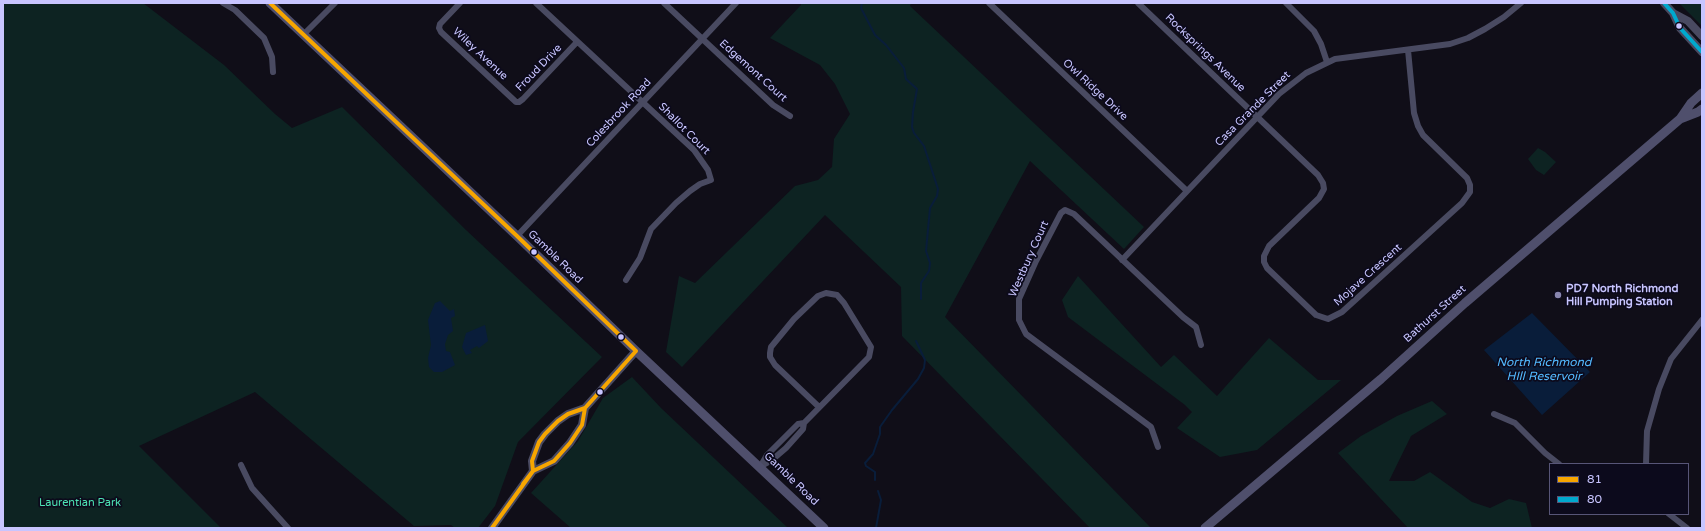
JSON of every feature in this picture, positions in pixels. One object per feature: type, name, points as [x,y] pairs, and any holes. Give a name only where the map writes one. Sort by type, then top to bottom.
[{"type":"main road","name":"Gamble Road","points":[[270,3],[824,528]]},
{"type":"main road","name":"Bathurst Street","points":[[1205,528],[1381,380],[1465,303],[1680,119],[1691,102],[1702,93]]},
{"type":"main road","name":"Bathurst Street","points":[[1680,119],[1702,109]]},
{"type":"street","points":[[223,3],[235,10],[264,38],[272,57],[273,72]]},
{"type":"street","points":[[303,35],[335,3]]},
{"type":"street","name":"Wiley Avenue","points":[[460,3],[443,21],[439,28],[441,32],[514,100]]},
{"type":"street","points":[[536,3],[643,103]]},
{"type":"street","name":"Edgemont Court","points":[[664,3],[773,105],[790,116]]},
{"type":"street","name":"Colesbrook Road","points":[[517,236],[736,3]]},
{"type":"street","name":"Owl Ridge Drive","points":[[989,3],[1187,191]]},
{"type":"street","name":"Rocksprings Avenue","points":[[1138,3],[1258,116]]},
{"type":"street","points":[[1286,3],[1314,31],[1321,44],[1327,62]]},
{"type":"street","name":"Casa Grande Street","points":[[1122,260],[1258,116],[1292,82],[1306,73],[1327,62],[1351,57],[1450,44],[1468,38],[1494,24],[1522,3]]},
{"type":"street","points":[[1664,3],[1673,13],[1680,28],[1702,52]]},
{"type":"street","points":[[1673,13],[1688,21],[1702,36]]},
{"type":"street","name":"Froud Drive","points":[[514,100],[519,102],[523,100],[577,42]]},
{"type":"street","name":"Mojave Crescent","points":[[1258,116],[1318,175],[1323,183],[1324,189],[1319,198],[1270,246],[1264,256],[1264,262],[1267,268],[1316,315],[1328,319],[1342,312],[1462,203],[1470,192],[1470,186],[1467,178],[1423,135],[1418,126],[1414,114],[1408,50]]},
{"type":"street","name":"Shallot Court","points":[[626,280],[640,258],[651,229],[690,191],[700,184],[711,180],[708,170],[694,150],[643,103]]},
{"type":"street","name":"Westbury Court","points":[[1158,447],[1150,427],[1026,334],[1019,320],[1019,299],[1058,217],[1065,210],[1074,214],[1183,317],[1196,327],[1201,344]]},
{"type":"street","points":[[760,467],[772,460],[786,448],[803,429],[804,423],[819,408],[869,357],[871,347],[844,303],[837,295],[832,293],[822,294],[810,302],[771,347],[770,352],[770,357],[775,365],[819,408]]},
{"type":"street","points":[[1646,463],[1647,431],[1659,389],[1671,359],[1702,320]]},
{"type":"street","points":[[533,471],[532,461],[539,442],[545,434],[558,421],[568,414],[585,408],[636,351]]},
{"type":"street","points":[[493,528],[533,471],[554,461],[570,443],[582,425],[585,408]]},
{"type":"street","points":[[1494,414],[1515,423],[1545,453],[1558,463]]},
{"type":"street","points":[[241,465],[252,488],[288,528]]},
{"type":"street","points":[[1671,515],[1687,528]]},
{"type":"green space","name":"Laurentian Park","points":[[3,3],[143,3],[224,65],[275,114],[292,128],[342,107],[466,230],[602,357],[518,442],[495,506],[478,528],[455,528],[451,525],[414,526],[255,392],[139,446],[221,528],[3,528]]},
{"type":"green space","points":[[801,3],[911,3],[910,6],[1144,227],[1124,249],[1030,161],[945,317],[1151,528],[1090,528],[902,336],[901,287],[825,215],[682,367],[666,352],[679,276],[695,283],[795,186],[818,180],[832,167],[834,139],[850,114],[835,84],[820,65],[770,38],[801,5]]},
{"type":"green space","points":[[1679,3],[1702,3],[1702,26]]},
{"type":"green space","points":[[1538,148],[1556,162],[1544,175],[1536,170],[1528,159]]},
{"type":"green space","points":[[1078,276],[1161,367],[1174,355],[1217,396],[1269,338],[1318,380],[1341,380],[1257,450],[1220,457],[1177,428],[1192,412],[1185,405],[1068,317],[1062,300]]},
{"type":"green space","points":[[632,377],[661,408],[788,528],[571,528],[531,493],[578,441],[603,398]]},
{"type":"green space","points":[[1432,401],[1447,414],[1411,436],[1389,481],[1414,481],[1430,472],[1472,502],[1490,508],[1509,499],[1526,503],[1532,528],[1408,528],[1338,453],[1361,436],[1397,416]]},
{"type":"water","points":[[440,301],[450,311],[454,309],[455,316],[451,318],[453,331],[448,335],[445,344],[446,351],[450,352],[455,365],[442,372],[434,372],[429,367],[428,358],[431,345],[428,320],[435,303]]},
{"type":"water","name":"North Richmond HIll Reservoir","points":[[1532,313],[1590,372],[1542,415],[1484,350]]},
{"type":"water","points":[[485,325],[488,341],[479,348],[477,346],[470,350],[472,353],[466,355],[462,347],[466,333]]},
{"type":"waterway","points":[[862,3],[861,8],[875,35],[886,45],[904,68],[906,79],[917,89],[912,127],[914,133],[924,146],[938,189],[937,196],[930,208],[926,251],[930,263],[929,271],[921,283],[921,299]]},
{"type":"waterway","points":[[875,480],[875,472],[866,466],[865,463],[873,454],[880,434],[880,427],[918,379],[924,368],[925,360],[916,341]]},
{"type":"waterway","points":[[876,528],[881,500],[878,491]]},
{"type":"transit line","name":"81","points":[[270,3],[517,236],[636,351]]},
{"type":"transit line","name":"80","points":[[1664,3],[1673,13],[1680,28],[1702,52]]},
{"type":"transit line","name":"81","points":[[492,528],[533,471],[532,461],[539,442],[545,434],[558,421],[568,414],[585,408],[636,351]]},
{"type":"transit line","name":"81","points":[[523,484],[533,471],[554,461],[570,443],[582,425],[585,408],[595,397]]},
{"type":"place","name":"PD7 North Richmond Hill Pumping Station","points":[[1558,295]]}]
